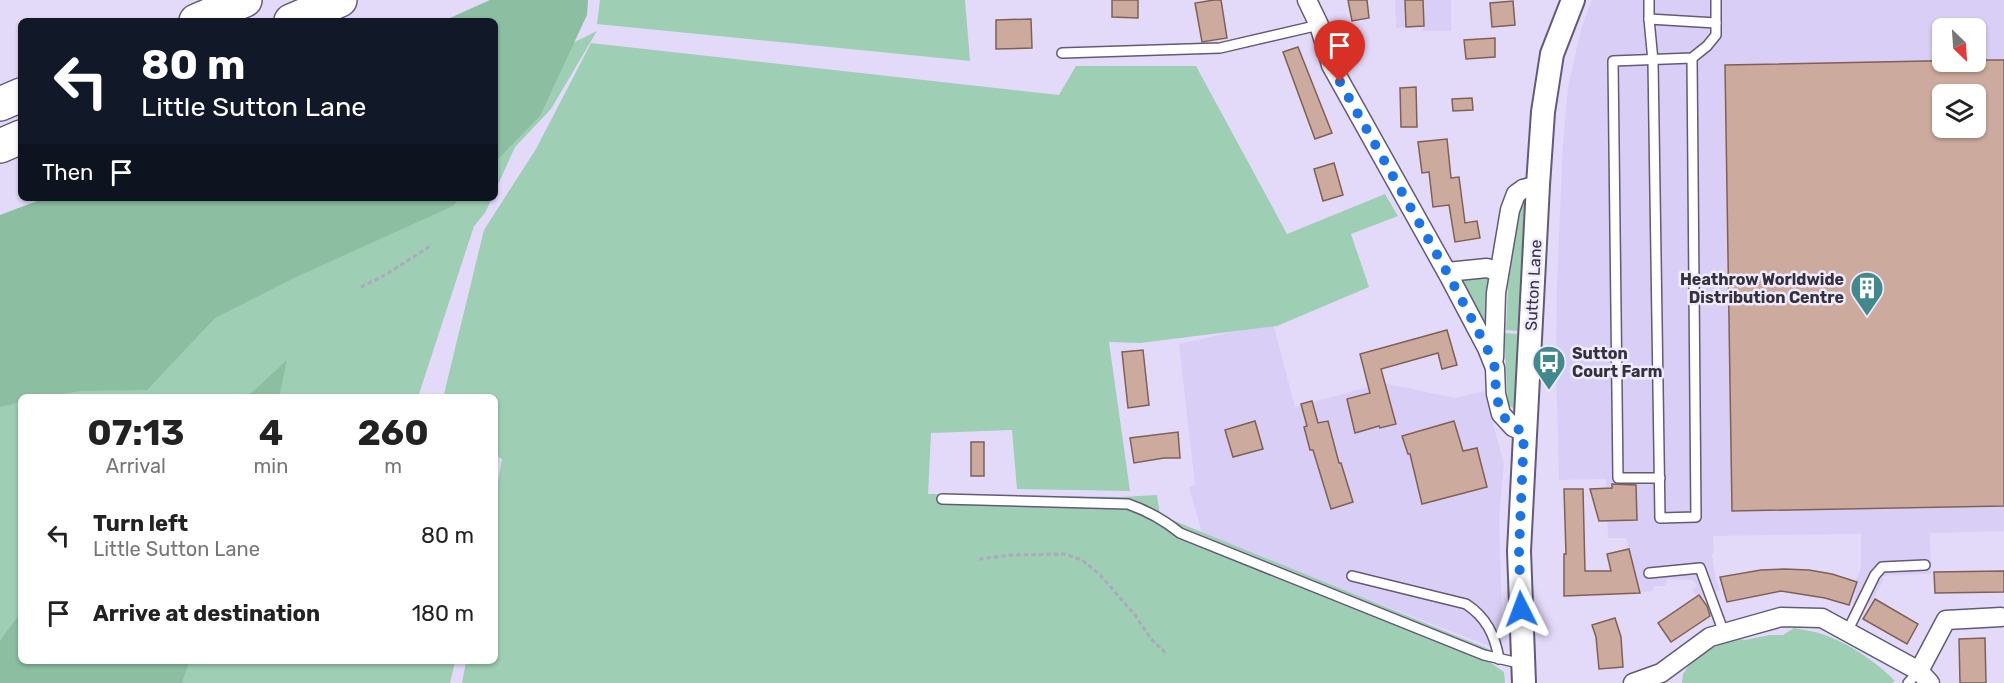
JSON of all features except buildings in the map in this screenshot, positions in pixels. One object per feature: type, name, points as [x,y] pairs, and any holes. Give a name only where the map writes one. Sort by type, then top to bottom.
[{"type":"highway","points":[[203,18],[245,0]]},
{"type":"highway","points":[[298,18],[340,0]]},
{"type":"highway","points":[[0,104],[18,96]]},
{"type":"highway","points":[[0,146],[18,138]]},
{"type":"street","points":[[1307,0],[1331,65],[1447,272],[1495,368]]},
{"type":"street","name":"Sutton Lane","points":[[1524,673],[1519,551],[1543,112],[1552,54],[1573,0]]},
{"type":"street","points":[[1524,432],[1513,427],[1501,414],[1496,394],[1494,314],[1499,272],[1514,197],[1523,189],[1538,185]]},
{"type":"street","points":[[1447,272],[1487,268],[1499,272]]},
{"type":"street","points":[[1634,683],[1664,678],[1710,637],[1781,617],[1822,618],[1919,679],[1946,620],[2003,618]]},
{"type":"lane","points":[[1649,0],[1653,61],[1660,518],[1696,517],[1692,58]]},
{"type":"lane","points":[[1660,478],[1618,478],[1613,61],[1692,58],[1716,35],[1716,0]]},
{"type":"lane","points":[[1649,19],[1716,23]]},
{"type":"lane","points":[[1062,52],[1220,48],[1318,25]]},
{"type":"lane","points":[[942,499],[1128,504],[1147,510],[1180,533],[1499,659],[1524,673]]},
{"type":"lane","points":[[1847,632],[1875,575],[1882,567],[1925,565]]},
{"type":"lane","points":[[1649,573],[1700,568],[1724,633]]},
{"type":"lane","points":[[1352,576],[1466,604],[1479,612],[1496,640],[1499,659]]},
{"type":"path","points":[[361,287],[385,275],[432,245]]},
{"type":"path","points":[[979,559],[1013,555],[1065,554],[1082,560],[1100,575],[1135,615],[1150,639],[1167,654]]},
{"type":"shaded area","points":[[1395,0],[1451,0],[1451,31],[1423,31],[1423,25],[1396,28]]},
{"type":"shaded area","points":[[1592,0],[2004,0],[2004,531],[1930,533],[1931,574],[1882,577],[1884,579],[1870,604],[1866,602],[1853,625],[1846,620],[1856,592],[1852,590],[1861,568],[1861,534],[1713,536],[1714,553],[1712,554],[1715,576],[1720,590],[1715,592],[1726,618],[1718,621],[1704,598],[1700,601],[1692,590],[1697,586],[1693,580],[1667,579],[1666,586],[1654,586],[1653,591],[1640,592],[1626,538],[1608,538],[1606,479],[1559,480],[1557,282],[1568,87],[1581,29]]},
{"type":"shaded area","points":[[1273,323],[1295,407],[1383,383],[1455,398],[1484,391],[1504,464],[1499,518],[1503,641],[1497,649],[1203,536],[1189,487],[1195,485],[1179,344]]},
{"type":"green space","points":[[490,0],[588,0],[587,15],[540,116],[498,159],[498,18],[450,18]]},
{"type":"green space","points":[[600,0],[965,0],[970,61],[597,24]]},
{"type":"green space","points":[[597,31],[551,109],[515,147],[498,184],[498,80]]},
{"type":"green space","points":[[591,43],[1059,95],[1076,66],[1196,66],[1287,234],[1385,194],[1398,216],[1351,234],[1369,287],[1277,326],[1140,343],[1109,342],[1130,491],[1017,489],[1012,430],[931,433],[928,494],[1121,497],[1157,495],[1160,515],[1496,652],[1491,663],[1504,672],[1505,683],[462,683],[466,664],[498,664],[498,482],[502,459],[498,457],[498,394],[444,394],[484,230],[536,149]]},
{"type":"green space","points":[[1520,199],[1527,202],[1518,331],[1506,330],[1509,267]]},
{"type":"green space","points":[[37,201],[457,201],[453,206],[296,277],[215,318],[147,390],[18,394],[18,403],[0,407],[0,215]]},
{"type":"green space","points":[[251,201],[491,201],[485,213],[474,226],[419,394],[18,394],[18,664],[455,664],[450,683],[0,683],[0,324]]},
{"type":"green space","points":[[1487,276],[1490,279],[1487,334],[1459,281],[1464,277]]},
{"type":"green space","points":[[1504,333],[1518,334],[1515,409],[1508,405]]},
{"type":"green space","points":[[287,360],[280,394],[250,394]]},
{"type":"green space","points":[[18,616],[18,664],[188,664],[182,683],[0,683],[0,641]]},
{"type":"green space","points":[[1794,628],[1819,633],[1842,642],[1871,660],[1895,681],[1892,683],[1682,683],[1683,674],[1690,664],[1714,647],[1734,638],[1745,640],[1783,635]]},
{"type":"place","name":"Heathrow Worldwide Distribution Centre","points":[[1867,317]]},
{"type":"place","name":"Sutton Court Farm","points":[[1549,391]]},
{"type":"route","points":[[1340,82],[1487,348],[1495,368],[1496,394],[1501,414],[1505,421],[1524,432],[1519,551],[1521,609]]}]
